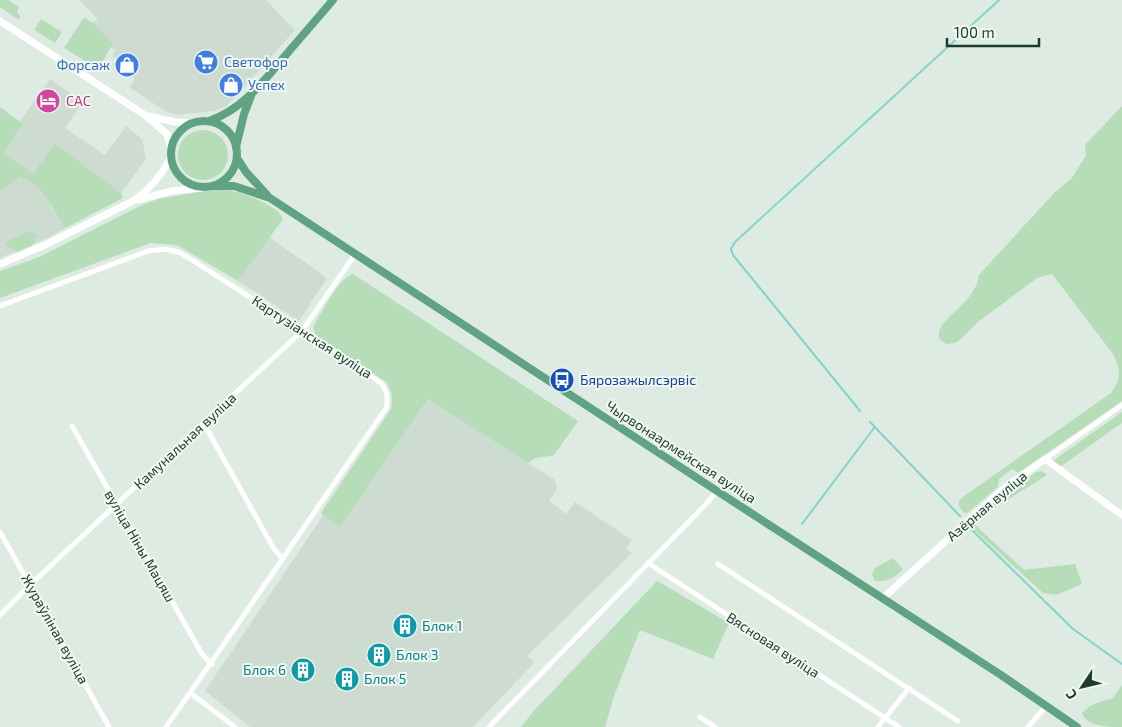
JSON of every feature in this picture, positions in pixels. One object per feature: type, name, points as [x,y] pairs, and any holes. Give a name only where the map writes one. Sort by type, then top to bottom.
[{"type":"main road","points":[[207,121],[226,129],[236,147],[237,158],[233,170],[225,180],[214,186],[201,188],[190,185],[180,178],[174,168],[171,153],[178,133],[193,123],[220,117],[253,93],[333,0]]},
{"type":"main road","points":[[236,147],[244,114],[253,93]]},
{"type":"main road","name":"Чырвонаармейская вуліца","points":[[237,158],[246,172],[270,198]]},
{"type":"main road","name":"Чырвонаармейская вуліца","points":[[214,186],[234,186],[270,198],[883,598],[1077,727]]},
{"type":"street","points":[[0,21],[145,115],[167,134],[171,153],[153,184],[133,201]]},
{"type":"street","points":[[145,115],[175,122],[193,123]]},
{"type":"street","points":[[0,264],[47,244],[133,201],[172,191],[201,188]]},
{"type":"street","name":"Картузіанская вуліца","points":[[0,306],[148,251],[166,249],[181,253],[302,331],[382,384],[387,394],[388,407],[282,558],[212,664],[166,727]]},
{"type":"street","name":"Камунальная вуліца","points":[[0,615],[302,331],[356,253]]},
{"type":"street","name":"Азёрная вуліца","points":[[883,598],[1003,489],[1122,405]]},
{"type":"street","points":[[204,424],[274,549],[282,558]]},
{"type":"street","name":"вуліца Ніны Мацяш","points":[[72,426],[202,654],[212,664]]},
{"type":"street","points":[[1044,459],[1122,515]]},
{"type":"street","points":[[489,727],[717,491]]},
{"type":"street","name":"Жураўліная вуліца","points":[[0,532],[109,727]]},
{"type":"street","name":"Вясновая вуліца","points":[[648,563],[899,727]]},
{"type":"street","points":[[718,564],[958,721]]},
{"type":"street","points":[[878,727],[909,688]]},
{"type":"street","points":[[190,692],[235,727]]},
{"type":"street","points":[[1028,727],[1047,706]]},
{"type":"street","points":[[700,717],[715,727]]},
{"type":"shaded area","points":[[79,0],[266,0],[295,30],[226,107],[214,111],[176,115],[165,111],[129,87],[135,79],[118,59],[112,57],[115,50],[110,47],[112,43],[93,23],[98,19]]},
{"type":"shaded area","points":[[50,79],[74,96],[77,93],[86,98],[65,128],[105,155],[126,126],[142,139],[146,159],[121,193],[55,143],[33,175],[3,153],[23,124],[20,121]]},
{"type":"shaded area","points":[[20,177],[29,180],[42,192],[65,228],[50,237],[0,258],[0,191]]},
{"type":"shaded area","points":[[269,237],[327,278],[299,321],[238,281]]},
{"type":"shaded area","points":[[428,399],[555,480],[557,489],[549,501],[566,514],[575,502],[632,540],[626,549],[632,553],[527,656],[535,662],[473,727],[250,727],[205,691],[324,514],[340,527]]},
{"type":"green space","points":[[0,0],[8,0],[19,7],[17,12],[20,16],[19,20],[0,7]]},
{"type":"green space","points":[[85,18],[93,23],[113,43],[103,61],[93,66],[64,48]]},
{"type":"green space","points":[[41,19],[62,32],[55,43],[34,30]]},
{"type":"green space","points":[[1122,106],[1122,401],[1018,473],[1012,469],[999,479],[998,487],[967,513],[963,512],[959,506],[959,501],[964,496],[1111,393],[1119,378],[1118,365],[1113,354],[1052,274],[1037,278],[978,322],[955,343],[946,344],[939,339],[939,332],[946,321],[969,298],[979,275],[1055,192],[1072,178],[1086,155],[1085,145]]},
{"type":"green space","points":[[0,107],[23,124],[3,153],[33,174],[55,143],[121,193],[123,198],[65,228],[41,191],[28,180],[20,177],[0,191]]},
{"type":"green space","points":[[198,130],[208,130],[221,137],[228,150],[228,160],[221,173],[208,180],[198,180],[189,176],[182,169],[178,160],[178,150],[182,141],[189,134]]},
{"type":"green space","points":[[210,190],[227,190],[249,196],[267,204],[280,214],[283,219],[238,281],[177,245],[151,243],[0,298],[0,271],[39,257],[142,205],[158,199]]},
{"type":"green space","points":[[31,231],[37,235],[33,245],[17,252],[7,246],[6,243],[9,240]]},
{"type":"green space","points":[[353,274],[578,421],[554,455],[539,457],[528,463],[428,399],[340,527],[321,513],[392,405],[391,392],[386,382],[319,338],[313,327],[336,289]]},
{"type":"green space","points":[[1122,412],[1122,423],[1060,467],[1054,460]]},
{"type":"green space","points":[[1042,471],[1047,475],[977,519],[993,502],[1036,472]]},
{"type":"green space","points":[[972,522],[1024,570],[1075,564],[1082,584],[1057,595],[1043,593],[969,525]]},
{"type":"green space","points":[[893,558],[903,569],[891,579],[875,581],[872,575],[875,568]]},
{"type":"green space","points":[[657,581],[729,623],[713,659],[640,630],[614,696],[605,727],[521,727],[532,713]]},
{"type":"green space","points":[[1122,685],[1122,727],[1093,724],[1085,718],[1082,713],[1085,710],[1096,703],[1112,699]]},
{"type":"waterway","points":[[860,411],[733,255],[731,249],[735,242],[999,0]]},
{"type":"waterway","points":[[870,422],[960,516]]},
{"type":"waterway","points":[[802,524],[874,428]]},
{"type":"waterway","points":[[970,528],[1073,629],[1122,664]]},
{"type":"place","name":"Светофор","points":[[206,62]]},
{"type":"place","name":"Форсаж","points":[[127,65]]},
{"type":"place","name":"Успех","points":[[231,85]]},
{"type":"place","name":"САС","points":[[48,101]]},
{"type":"place","name":"Бярозажылсэрвіс","points":[[562,380]]},
{"type":"place","name":"Блок 1","points":[[405,626]]},
{"type":"place","name":"Блок 3","points":[[379,655]]},
{"type":"place","name":"Блок 6","points":[[303,670]]},
{"type":"place","name":"Блок 5","points":[[347,679]]}]
